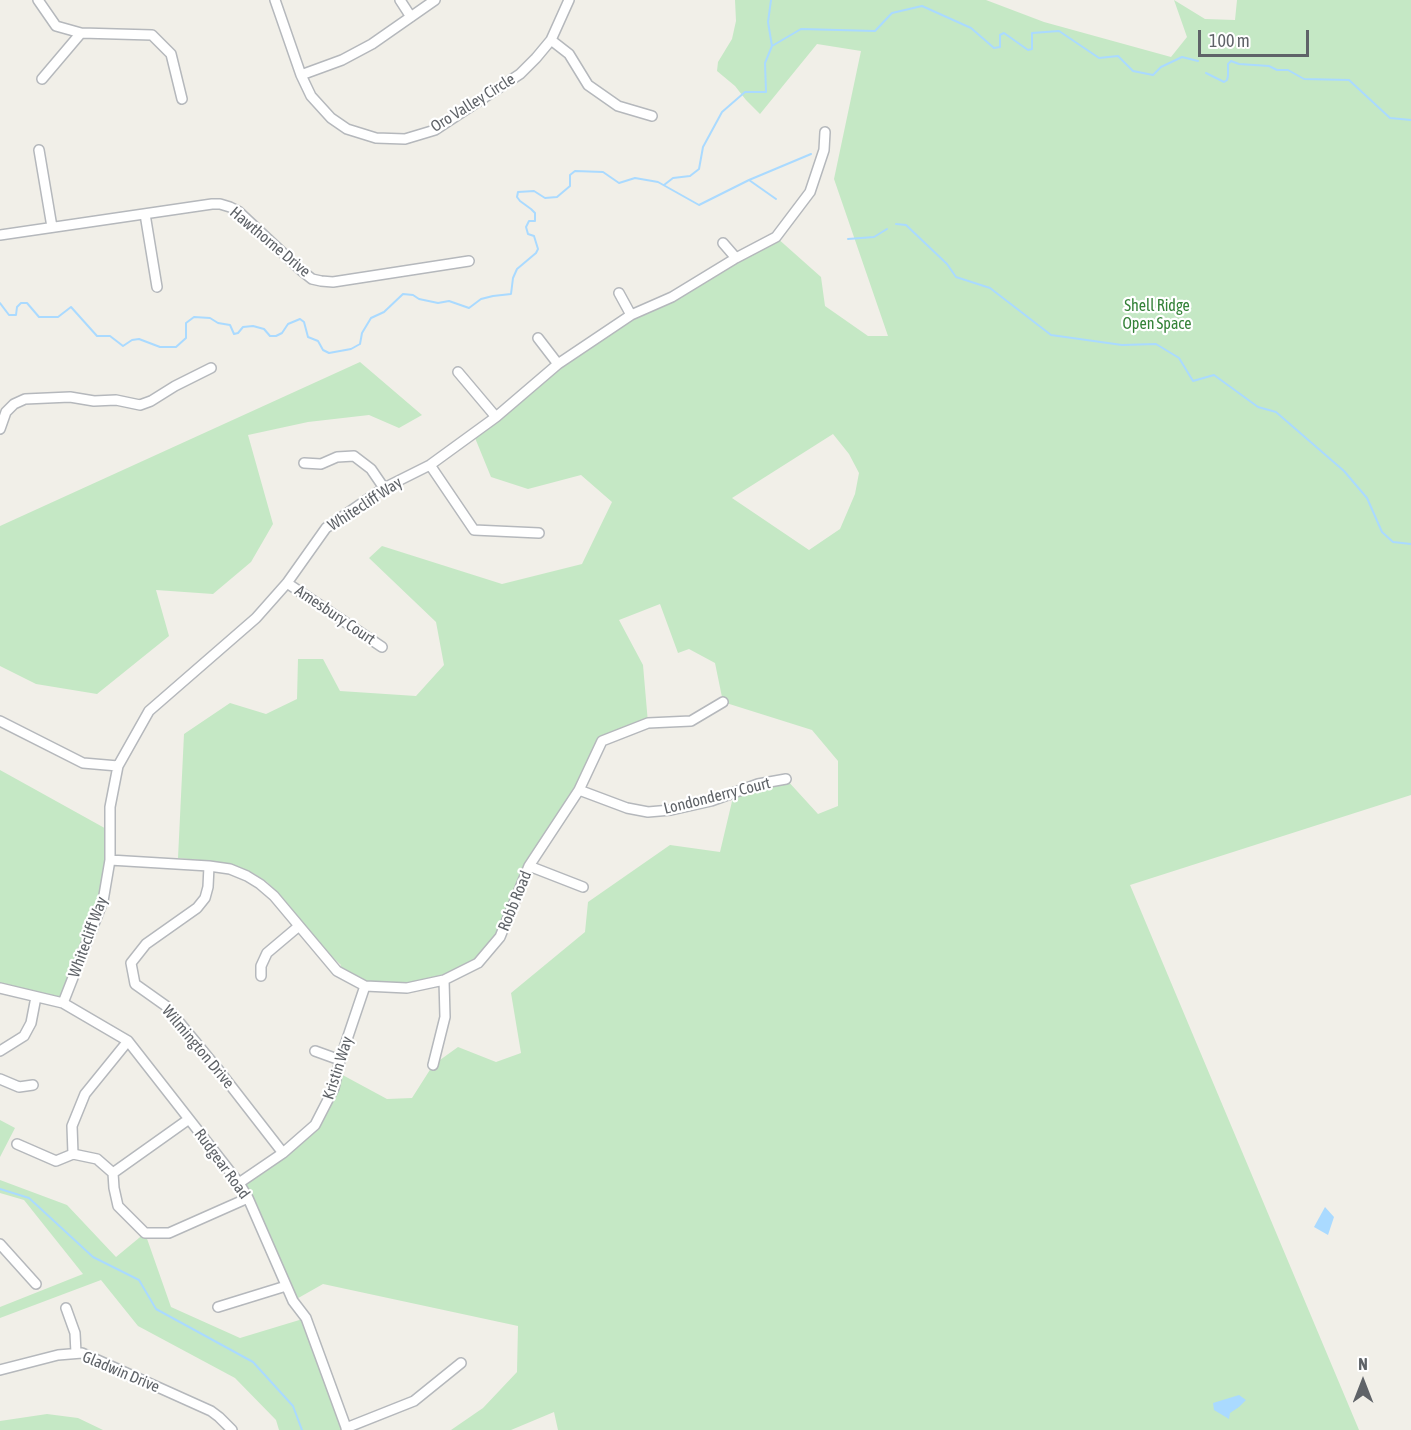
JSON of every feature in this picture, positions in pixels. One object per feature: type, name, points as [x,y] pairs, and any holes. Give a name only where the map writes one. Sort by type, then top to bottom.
[{"type":"street","points":[[38,0],[56,26],[81,33],[152,35],[171,54],[182,99]]},
{"type":"street","name":"Oro Valley Circle","points":[[275,0],[301,75],[311,96],[331,118],[347,129],[376,138],[405,139],[435,130],[520,74],[551,40],[569,0]]},
{"type":"street","points":[[399,0],[411,17]]},
{"type":"street","points":[[301,75],[342,60],[372,44],[435,0]]},
{"type":"street","points":[[42,79],[81,33]]},
{"type":"street","points":[[551,40],[569,54],[588,85],[618,106],[652,116]]},
{"type":"street","name":"Whitecliff Way","points":[[63,1003],[103,901],[110,860],[110,807],[118,766],[149,711],[256,618],[287,583],[326,528],[384,488],[430,465],[496,417],[558,364],[631,315],[672,297],[776,237],[810,192],[824,150],[825,132]]},
{"type":"street","points":[[39,150],[52,227]]},
{"type":"street","name":"Hawthorne Drive","points":[[0,235],[212,204],[238,211],[302,271],[312,279],[321,281],[344,280],[470,261]]},
{"type":"street","points":[[145,214],[157,287]]},
{"type":"street","points":[[723,243],[736,258]]},
{"type":"street","points":[[619,293],[631,315]]},
{"type":"street","points":[[538,338],[558,364]]},
{"type":"street","points":[[0,429],[6,412],[14,404],[25,399],[70,397],[94,401],[116,400],[140,405],[211,368]]},
{"type":"street","points":[[458,372],[496,417]]},
{"type":"street","points":[[303,463],[321,464],[337,457],[354,456],[371,469],[384,488]]},
{"type":"street","points":[[430,465],[474,530],[539,532]]},
{"type":"street","name":"Amesbury Court","points":[[287,583],[382,647]]},
{"type":"street","name":"Robb Road","points":[[110,860],[209,866],[230,869],[247,876],[274,896],[337,971],[365,987],[407,988],[444,980],[478,963],[500,938],[529,866],[579,790],[602,741],[648,723],[691,721],[723,702]]},
{"type":"street","points":[[0,721],[83,763],[118,766]]},
{"type":"street","name":"Londonderry Court","points":[[579,790],[627,808],[648,812],[672,810],[734,794],[758,784],[786,779]]},
{"type":"street","name":"Wilmington Drive","points":[[209,866],[205,898],[197,908],[146,944],[131,963],[135,984],[166,1006],[218,1068],[283,1153]]},
{"type":"street","points":[[529,866],[583,887]]},
{"type":"street","points":[[261,976],[261,966],[267,953],[299,926]]},
{"type":"street","points":[[433,1065],[445,1017],[444,980]]},
{"type":"street","name":"Kristin Way","points":[[239,1183],[283,1153],[315,1125],[334,1088],[340,1060],[365,987]]},
{"type":"street","name":"Rudgear Road","points":[[0,988],[63,1003],[128,1041],[248,1197],[292,1300],[306,1318],[346,1429]]},
{"type":"street","points":[[0,1052],[24,1036],[31,1023],[36,997]]},
{"type":"street","points":[[73,1154],[72,1126],[85,1094],[128,1041]]},
{"type":"street","points":[[315,1051],[340,1060]]},
{"type":"street","points":[[0,1078],[19,1087],[33,1085]]},
{"type":"street","points":[[113,1173],[189,1119]]},
{"type":"street","points":[[17,1144],[56,1161],[73,1154],[98,1159],[113,1173],[118,1206],[145,1233],[169,1233],[248,1197]]},
{"type":"street","points":[[0,1244],[36,1284]]},
{"type":"street","points":[[218,1307],[286,1286]]},
{"type":"street","points":[[66,1308],[75,1334],[76,1353]]},
{"type":"street","name":"Gladwin Drive","points":[[0,1370],[58,1355],[76,1353],[89,1356],[211,1412],[232,1430]]},
{"type":"street","points":[[346,1429],[414,1401],[461,1363]]},
{"type":"green space","name":"Shell Ridge Open Space","points":[[735,0],[986,0],[1044,22],[1171,57],[1187,37],[1174,0],[1205,19],[1235,20],[1237,0],[1411,0],[1411,795],[1130,885],[1359,1430],[558,1430],[554,1412],[511,1430],[451,1430],[483,1408],[517,1372],[518,1326],[323,1284],[293,1301],[239,1183],[315,1125],[337,1072],[387,1099],[412,1098],[433,1065],[458,1047],[496,1062],[521,1053],[511,993],[585,932],[588,902],[670,845],[720,852],[734,793],[786,779],[818,814],[838,806],[838,761],[812,730],[723,702],[715,663],[689,649],[678,653],[660,604],[619,620],[643,665],[648,723],[602,741],[579,790],[529,866],[500,937],[478,963],[407,988],[365,986],[337,971],[341,965],[267,882],[235,866],[178,858],[184,734],[230,703],[266,714],[297,699],[298,659],[323,659],[340,691],[416,696],[444,665],[436,622],[369,558],[382,546],[502,584],[582,564],[612,502],[581,475],[528,489],[491,477],[473,433],[558,364],[631,315],[776,237],[821,277],[825,306],[868,336],[888,336],[834,179],[861,51],[817,44],[760,114],[735,86],[717,71],[718,62],[732,39],[736,21]],"holes":[[[833,434],[849,454],[859,473],[855,494],[840,529],[809,550],[732,498]]]},
{"type":"green space","points":[[360,362],[422,415],[399,428],[369,415],[308,422],[248,435],[273,524],[251,562],[213,594],[156,590],[169,636],[97,694],[36,684],[0,666],[0,526]]},
{"type":"green space","points":[[0,770],[110,831],[103,901],[63,1003],[0,988]]},
{"type":"green space","points":[[0,1120],[15,1128],[0,1157]]},
{"type":"green space","points":[[0,1180],[67,1205],[116,1257],[145,1233],[171,1307],[240,1338],[306,1318],[347,1430],[279,1430],[276,1420],[235,1378],[138,1326],[101,1280],[0,1318],[0,1307],[83,1274],[24,1200],[0,1193]]},
{"type":"green space","points":[[47,1414],[78,1418],[103,1430],[0,1430],[0,1421]]},
{"type":"water","points":[[1325,1207],[1334,1217],[1328,1235],[1314,1227]]},
{"type":"water","points":[[1239,1395],[1246,1400],[1230,1413],[1229,1419],[1214,1410],[1213,1403]]},
{"type":"waterway","points":[[664,185],[673,178],[690,176],[699,169],[703,147],[722,112],[745,92],[766,92],[765,63],[772,46],[768,22],[771,0]]},
{"type":"waterway","points":[[772,46],[801,29],[875,31],[892,13],[922,6],[971,28],[994,48],[1000,47],[1000,35],[1004,33],[1028,50],[1032,49],[1032,33],[1059,31],[1099,58],[1118,56],[1133,71],[1153,75],[1161,67],[1182,57],[1198,61]]},
{"type":"waterway","points":[[1206,73],[1224,82],[1227,80],[1228,64],[1231,61],[1288,70],[1304,79],[1349,80],[1390,118],[1411,120]]},
{"type":"waterway","points":[[0,303],[9,315],[16,315],[17,307],[21,303],[27,303],[39,317],[58,317],[71,307],[97,336],[110,336],[123,346],[132,340],[139,339],[160,347],[176,347],[186,338],[186,323],[194,317],[210,318],[218,323],[230,325],[234,334],[243,327],[253,326],[264,329],[270,336],[282,333],[288,324],[300,319],[304,322],[308,337],[318,341],[323,350],[329,353],[351,349],[360,344],[362,333],[371,318],[384,312],[403,294],[438,303],[449,301],[469,308],[481,299],[511,294],[517,269],[538,249],[534,236],[528,234],[526,227],[529,221],[535,221],[535,213],[520,201],[517,197],[518,192],[534,191],[545,198],[557,197],[570,186],[570,175],[575,171],[603,172],[619,183],[635,178],[658,182],[699,205],[749,180],[811,154]]},
{"type":"waterway","points":[[749,180],[776,199]]},
{"type":"waterway","points":[[896,224],[906,225],[947,264],[956,277],[990,288],[1051,335],[1122,345],[1156,344],[1179,358],[1193,381],[1214,375],[1258,407],[1276,412],[1344,471],[1367,498],[1382,532],[1393,542],[1411,544]]},
{"type":"waterway","points":[[848,239],[874,237],[887,229]]},
{"type":"waterway","points":[[0,1189],[29,1198],[93,1257],[139,1280],[156,1309],[253,1362],[293,1406],[302,1430]]}]
